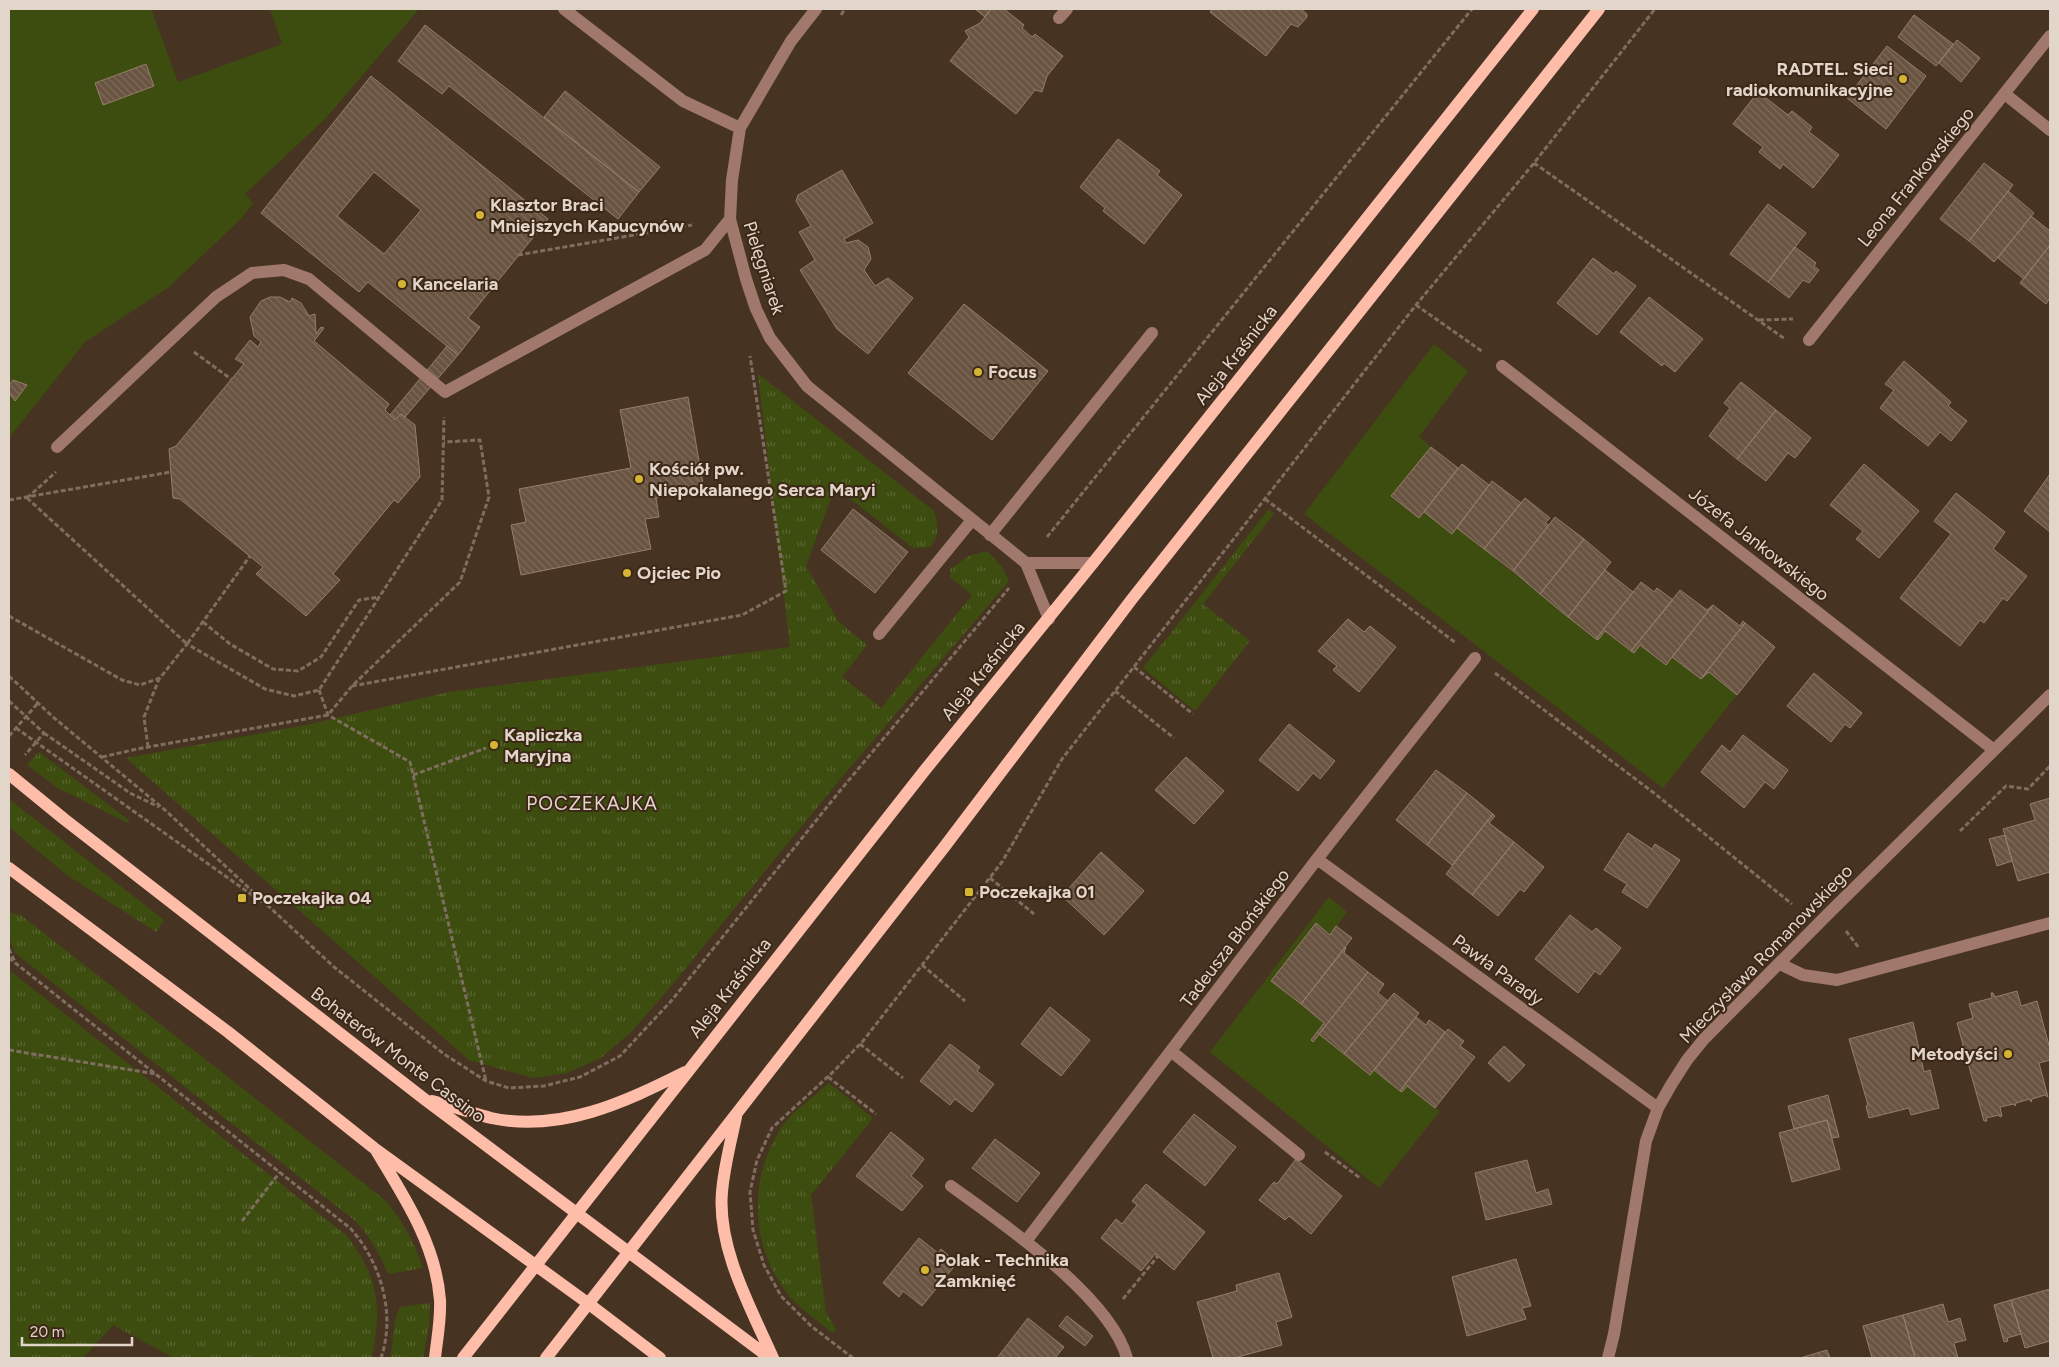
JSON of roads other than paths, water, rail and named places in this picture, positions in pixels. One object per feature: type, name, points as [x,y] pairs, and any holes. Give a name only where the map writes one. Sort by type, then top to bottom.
[{"type":"main road","name":"Aleja Kraśnicka","points":[[463,1358],[925,770],[1049,619],[1533,9]]},
{"type":"main road","points":[[546,1358],[630,1252],[1138,591],[1599,9]]},
{"type":"main road","name":"Bohaterów Monte Cassino","points":[[9,774],[64,819],[423,1098],[772,1358]]},
{"type":"main road","points":[[9,868],[228,1032],[374,1148],[589,1304],[660,1358]]},
{"type":"main road","points":[[423,1098],[492,1118],[524,1122],[552,1121],[572,1118],[634,1098],[687,1071]]},
{"type":"main road","points":[[736,1114],[722,1192],[723,1218],[733,1266],[772,1358]]},
{"type":"main road","points":[[374,1148],[411,1208],[430,1252],[440,1302],[434,1358]]},
{"type":"street","points":[[564,9],[684,102],[740,128]]},
{"type":"street","name":"Pielęgniarek","points":[[816,9],[791,41],[740,128],[732,180],[730,219],[756,309],[770,338],[807,386],[1026,563],[1049,619]]},
{"type":"street","name":"Leona Frankowskiego","points":[[1808,340],[2050,36]]},
{"type":"street","points":[[2005,94],[2050,130]]},
{"type":"street","points":[[57,447],[216,297],[252,273],[284,270],[309,279],[444,392],[705,250],[730,219]]},
{"type":"street","points":[[990,535],[1152,333]]},
{"type":"street","name":"Józefa Jankowskiego","points":[[1502,366],[1994,750]]},
{"type":"street","points":[[879,634],[972,520]]},
{"type":"street","points":[[1026,563],[1093,563]]},
{"type":"street","name":"Tadeusza Błońskiego","points":[[1026,1241],[1317,859],[1475,658]]},
{"type":"street","name":"Mieczysława Romanowskiego","points":[[1608,1358],[1614,1334],[1646,1141],[1658,1108],[1687,1060],[1698,1046],[2050,695]]},
{"type":"street","name":"Pawła Parady","points":[[1317,859],[1658,1108]]},
{"type":"street","points":[[1780,964],[1803,975],[1837,980],[2050,923]]},
{"type":"street","points":[[1171,1051],[1299,1155]]},
{"type":"street","points":[[951,1186],[1026,1241],[1101,1310],[1123,1344],[1127,1358]]},
{"type":"place","name":"RADTEL. Sieci radiokomunikacyjne","points":[[1903,79]]},
{"type":"place","name":"Klasztor Braci Mniejszych Kapucynów","points":[[480,215]]},
{"type":"place","name":"Kancelaria","points":[[402,284]]},
{"type":"place","name":"Focus","points":[[978,372]]},
{"type":"place","name":"Kościół pw. Niepokalanego Serca Maryi","points":[[639,479]]},
{"type":"place","name":"Ojciec Pio","points":[[627,573]]},
{"type":"place","name":"Kapliczka Maryjna","points":[[494,745]]},
{"type":"place","name":"Poczekajka 01","points":[[969,892]]},
{"type":"place","name":"Poczekajka 04","points":[[242,898]]},
{"type":"place","name":"Metodyści","points":[[2008,1054]]},
{"type":"place","name":"Polak - Technika Zamknięć","points":[[925,1270]]},
{"type":"district","name":"POCZEKAJKA","points":[[592,803]]}]
